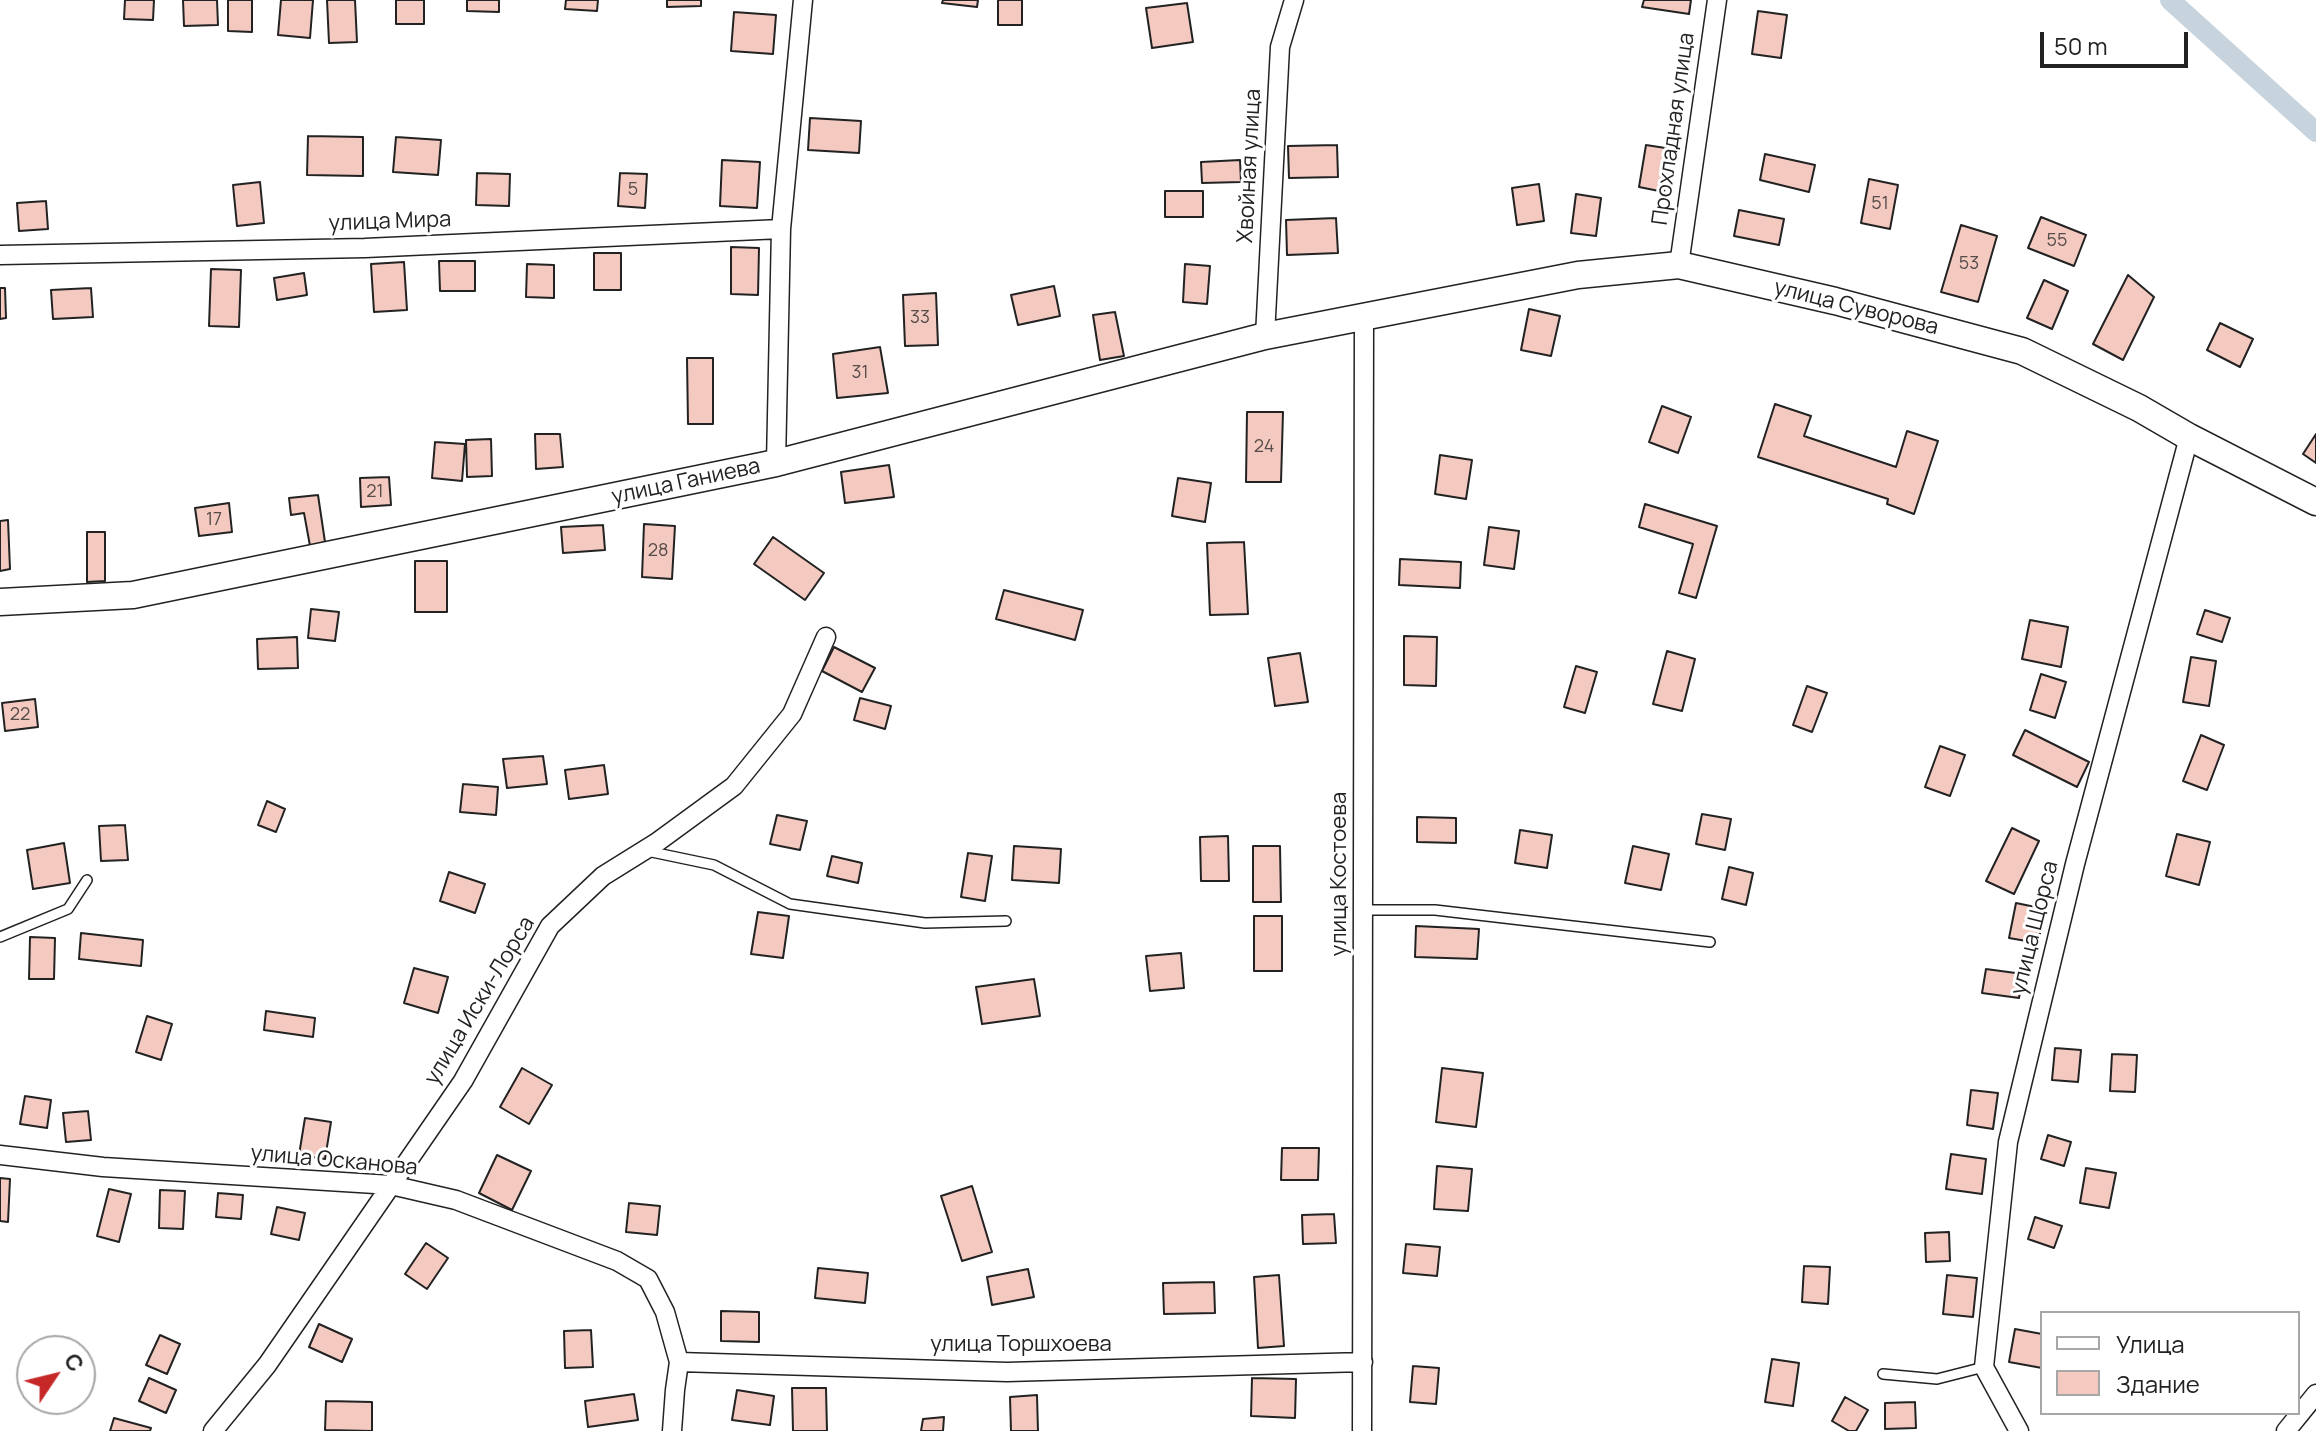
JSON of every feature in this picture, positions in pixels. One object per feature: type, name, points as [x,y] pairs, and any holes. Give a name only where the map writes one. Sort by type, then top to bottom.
[{"type":"main road","name":"улица Суворова","points":[[1364,317],[1578,275],[1679,265],[1835,301],[2022,351],[2139,408],[2316,502]]},
{"type":"main road","name":"улица Ганиева","points":[[0,602],[133,595],[776,463],[1265,336],[1364,317]]},
{"type":"street","points":[[776,463],[781,229],[803,0]]},
{"type":"street","name":"Хвойная улица","points":[[1265,336],[1280,47],[1294,0]]},
{"type":"street","name":"Прохладная улица","points":[[1679,265],[1717,0]]},
{"type":"street","name":"улица Мира","points":[[0,255],[365,248],[781,229]]},
{"type":"street","name":"улица Костоева","points":[[1362,1431],[1364,317]]},
{"type":"street","name":"улица Щорса","points":[[1984,1367],[2008,1142],[2075,864],[2189,437]]},
{"type":"street","name":"улица Иски-Лорса","points":[[213,1431],[267,1365],[463,1081],[550,926],[603,876],[644,851],[734,786],[792,714],[826,637]]},
{"type":"street","name":"улица Осканова","points":[[0,1155],[103,1167],[391,1185],[470,1205],[617,1261],[648,1279],[665,1312],[679,1362]]},
{"type":"street","points":[[672,1431],[679,1362]]},
{"type":"street","name":"улица Торшхоева","points":[[679,1362],[1007,1372],[1363,1362]]},
{"type":"street","points":[[1984,1367],[2019,1431]]},
{"type":"street","points":[[2300,1414],[2316,1394]]},
{"type":"street","points":[[2286,1431],[2299,1415]]},
{"type":"lane","points":[[644,851],[714,865],[790,904],[925,923],[1006,921]]},
{"type":"lane","points":[[0,937],[68,909],[87,880]]},
{"type":"lane","points":[[1365,910],[1435,910],[1710,942]]},
{"type":"lane","points":[[1883,1374],[1937,1379],[1984,1367]]},
{"type":"building","points":[[125,0],[154,0],[153,20],[124,19]]},
{"type":"building","points":[[183,0],[217,0],[218,25],[184,26]]},
{"type":"building","points":[[228,0],[252,0],[252,32],[228,31]]},
{"type":"building","points":[[281,0],[313,0],[310,38],[278,35]]},
{"type":"building","points":[[327,0],[355,0],[357,42],[329,43]]},
{"type":"building","points":[[396,0],[424,0],[424,24],[396,24]]},
{"type":"building","points":[[467,0],[499,0],[499,12],[467,11]]},
{"type":"building","points":[[566,0],[598,0],[597,11],[565,9]]},
{"type":"building","points":[[667,0],[701,0],[701,6],[667,7]]},
{"type":"building","points":[[943,0],[978,0],[977,7],[942,3]]},
{"type":"building","points":[[998,0],[1022,0],[1022,25],[998,25]]},
{"type":"building","points":[[1644,0],[1691,0],[1689,14],[1642,7]]},
{"type":"building","points":[[1187,3],[1193,42],[1152,48],[1146,8]]},
{"type":"building","points":[[1758,11],[1787,15],[1781,58],[1752,54]]},
{"type":"building","points":[[734,12],[776,15],[773,54],[731,51]]},
{"type":"building","points":[[810,118],[861,121],[859,153],[808,150]]},
{"type":"building","points":[[308,136],[363,137],[363,176],[307,175]]},
{"type":"building","points":[[396,137],[441,140],[438,175],[393,172]]},
{"type":"building","points":[[1337,145],[1338,177],[1289,178],[1288,146]]},
{"type":"building","points":[[1646,145],[1672,149],[1664,192],[1639,187]]},
{"type":"building","points":[[1765,154],[1815,165],[1809,192],[1760,180]]},
{"type":"building","points":[[722,160],[760,162],[757,208],[720,206]]},
{"type":"building","points":[[1240,160],[1241,182],[1202,183],[1201,162]]},
{"type":"building","points":[[477,173],[510,174],[509,206],[476,205]]},
{"type":"building","points":[[620,173],[647,174],[645,208],[618,206]]},
{"type":"building","points":[[1869,179],[1898,185],[1890,229],[1861,223]]},
{"type":"building","points":[[260,182],[264,223],[237,226],[233,185]]},
{"type":"building","points":[[1539,184],[1544,221],[1517,225],[1512,188]]},
{"type":"building","points":[[1165,191],[1203,191],[1203,217],[1165,217]]},
{"type":"building","points":[[1576,194],[1601,198],[1596,236],[1571,233]]},
{"type":"building","points":[[46,201],[48,229],[19,231],[17,203]]},
{"type":"building","points":[[1739,210],[1784,219],[1779,245],[1734,236]]},
{"type":"building","points":[[2041,217],[2086,235],[2074,266],[2028,248]]},
{"type":"building","points":[[1336,218],[1338,253],[1287,255],[1286,220]]},
{"type":"building","points":[[1961,225],[1997,236],[1978,302],[1941,292]]},
{"type":"building","points":[[731,247],[759,248],[758,295],[731,294]]},
{"type":"building","points":[[594,253],[621,253],[621,290],[594,290]]},
{"type":"building","points":[[439,261],[475,261],[475,291],[440,291]]},
{"type":"building","points":[[404,262],[407,310],[374,312],[371,264]]},
{"type":"building","points":[[527,264],[554,265],[554,298],[526,297]]},
{"type":"building","points":[[1185,264],[1210,266],[1207,304],[1183,302]]},
{"type":"building","points":[[211,269],[241,270],[239,327],[209,326]]},
{"type":"building","points":[[304,273],[307,295],[277,300],[274,278]]},
{"type":"building","points":[[2128,275],[2154,297],[2123,360],[2093,344]]},
{"type":"building","points":[[2044,280],[2068,291],[2052,329],[2027,318]]},
{"type":"building","points":[[1054,286],[1060,316],[1018,325],[1011,295]]},
{"type":"building","points":[[0,288],[5,288],[6,318],[0,319]]},
{"type":"building","points":[[91,288],[93,317],[53,319],[51,290]]},
{"type":"building","points":[[936,293],[938,345],[905,346],[903,295]]},
{"type":"building","points":[[1529,309],[1560,316],[1551,356],[1521,350]]},
{"type":"building","points":[[1115,312],[1124,356],[1100,360],[1093,315]]},
{"type":"building","points":[[2220,323],[2253,339],[2240,367],[2207,350]]},
{"type":"building","points":[[880,347],[888,393],[837,398],[833,354]]},
{"type":"building","points":[[687,358],[713,358],[713,424],[688,424]]},
{"type":"building","points":[[1775,404],[1811,416],[1804,436],[1896,467],[1907,431],[1938,441],[1914,514],[1887,504],[1888,499],[1758,457]]},
{"type":"building","points":[[1662,406],[1691,417],[1678,453],[1649,442]]},
{"type":"building","points":[[1247,412],[1283,412],[1281,482],[1246,482]]},
{"type":"building","points":[[535,434],[560,434],[563,467],[536,469]]},
{"type":"building","points":[[2316,434],[2316,463],[2303,454]]},
{"type":"building","points":[[491,439],[492,476],[467,477],[466,440]]},
{"type":"building","points":[[435,442],[465,444],[462,481],[432,478]]},
{"type":"building","points":[[1440,455],[1472,460],[1466,499],[1435,494]]},
{"type":"building","points":[[889,465],[894,497],[845,503],[841,472]]},
{"type":"building","points":[[389,477],[391,505],[361,507],[360,478]]},
{"type":"building","points":[[1178,478],[1211,483],[1205,522],[1172,516]]},
{"type":"building","points":[[318,495],[325,542],[310,546],[304,513],[291,515],[289,498]]},
{"type":"building","points":[[229,503],[232,532],[199,536],[195,508]]},
{"type":"building","points":[[1645,504],[1717,526],[1696,598],[1679,593],[1693,544],[1639,527]]},
{"type":"building","points":[[8,520],[10,569],[0,571],[0,521]]},
{"type":"building","points":[[644,524],[675,526],[672,579],[642,577]]},
{"type":"building","points":[[603,525],[605,550],[563,553],[561,527]]},
{"type":"building","points":[[1489,527],[1519,531],[1514,569],[1484,565]]},
{"type":"building","points":[[87,532],[105,532],[105,581],[87,582]]},
{"type":"building","points":[[773,537],[824,573],[805,600],[754,564]]},
{"type":"building","points":[[1244,542],[1248,614],[1210,615],[1207,543]]},
{"type":"building","points":[[1400,559],[1461,562],[1460,588],[1399,585]]},
{"type":"building","points":[[415,561],[447,561],[447,612],[415,612]]},
{"type":"building","points":[[1004,590],[1083,610],[1075,640],[996,619]]},
{"type":"building","points":[[311,609],[339,612],[335,641],[308,638]]},
{"type":"building","points":[[2205,610],[2230,618],[2222,642],[2197,634]]},
{"type":"building","points":[[2030,620],[2068,627],[2061,667],[2022,659]]},
{"type":"building","points":[[1404,636],[1437,637],[1436,686],[1404,685]]},
{"type":"building","points":[[297,637],[298,668],[258,669],[257,639]]},
{"type":"building","points":[[834,647],[875,668],[862,692],[822,671]]},
{"type":"building","points":[[1667,651],[1695,659],[1682,711],[1653,704]]},
{"type":"building","points":[[1300,653],[1308,702],[1275,706],[1268,658]]},
{"type":"building","points":[[2191,657],[2216,661],[2209,706],[2183,702]]},
{"type":"building","points":[[1576,666],[1597,672],[1585,713],[1564,707]]},
{"type":"building","points":[[2041,674],[2066,682],[2055,718],[2030,710]]},
{"type":"building","points":[[1807,686],[1827,693],[1812,732],[1793,725]]},
{"type":"building","points":[[860,698],[891,706],[885,729],[854,720]]},
{"type":"building","points":[[35,699],[38,727],[5,731],[2,703]]},
{"type":"building","points":[[2025,730],[2089,762],[2077,787],[2013,755]]},
{"type":"building","points":[[2201,735],[2224,745],[2207,790],[2183,781]]},
{"type":"building","points":[[1940,746],[1965,755],[1950,796],[1925,787]]},
{"type":"building","points":[[543,756],[547,784],[507,788],[503,759]]},
{"type":"building","points":[[604,765],[608,794],[569,799],[565,770]]},
{"type":"building","points":[[463,784],[498,787],[496,815],[460,812]]},
{"type":"building","points":[[267,801],[285,809],[276,832],[258,825]]},
{"type":"building","points":[[1702,814],[1731,819],[1725,850],[1696,844]]},
{"type":"building","points":[[777,815],[807,821],[800,850],[770,844]]},
{"type":"building","points":[[1417,817],[1456,818],[1456,843],[1417,842]]},
{"type":"building","points":[[125,825],[128,860],[101,861],[99,826]]},
{"type":"building","points":[[2012,828],[2039,841],[2014,894],[1986,881]]},
{"type":"building","points":[[1520,830],[1552,835],[1547,868],[1515,863]]},
{"type":"building","points":[[2177,834],[2210,842],[2199,885],[2166,876]]},
{"type":"building","points":[[1228,836],[1229,881],[1201,881],[1200,837]]},
{"type":"building","points":[[64,843],[70,883],[33,889],[27,850]]},
{"type":"building","points":[[1014,846],[1061,849],[1059,883],[1012,880]]},
{"type":"building","points":[[1253,846],[1280,846],[1281,902],[1253,902]]},
{"type":"building","points":[[1633,846],[1669,854],[1661,890],[1625,883]]},
{"type":"building","points":[[968,853],[992,856],[985,901],[961,897]]},
{"type":"building","points":[[832,856],[862,863],[858,883],[827,876]]},
{"type":"building","points":[[1729,867],[1753,873],[1746,905],[1722,899]]},
{"type":"building","points":[[449,872],[485,884],[475,913],[440,901]]},
{"type":"building","points":[[2016,903],[2045,909],[2038,943],[2009,938]]},
{"type":"building","points":[[758,912],[789,916],[783,958],[751,954]]},
{"type":"building","points":[[1254,916],[1282,916],[1282,971],[1254,971]]},
{"type":"building","points":[[1416,926],[1479,929],[1477,959],[1415,957]]},
{"type":"building","points":[[81,933],[143,940],[141,966],[79,959]]},
{"type":"building","points":[[30,937],[55,938],[54,979],[29,979]]},
{"type":"building","points":[[1181,953],[1184,988],[1150,991],[1146,956]]},
{"type":"building","points":[[414,968],[448,977],[438,1013],[404,1003]]},
{"type":"building","points":[[1986,969],[2023,974],[2019,998],[1982,993]]},
{"type":"building","points":[[1034,979],[1040,1016],[982,1024],[976,987]]},
{"type":"building","points":[[266,1011],[315,1018],[313,1037],[264,1030]]},
{"type":"building","points":[[147,1016],[172,1024],[161,1060],[136,1052]]},
{"type":"building","points":[[2055,1048],[2081,1050],[2078,1082],[2052,1080]]},
{"type":"building","points":[[2112,1054],[2137,1055],[2135,1092],[2110,1091]]},
{"type":"building","points":[[522,1068],[552,1085],[529,1124],[500,1107]]},
{"type":"building","points":[[1442,1068],[1483,1073],[1476,1127],[1436,1122]]},
{"type":"building","points":[[1971,1090],[1998,1093],[1993,1129],[1967,1125]]},
{"type":"building","points":[[25,1096],[51,1100],[47,1128],[20,1124]]},
{"type":"building","points":[[88,1111],[91,1140],[66,1142],[63,1113]]},
{"type":"building","points":[[305,1118],[331,1122],[325,1159],[299,1155]]},
{"type":"building","points":[[2048,1135],[2071,1142],[2064,1166],[2041,1159]]},
{"type":"building","points":[[1282,1148],[1319,1148],[1318,1180],[1281,1180]]},
{"type":"building","points":[[1951,1154],[1986,1159],[1982,1194],[1946,1189]]},
{"type":"building","points":[[497,1155],[531,1171],[512,1210],[479,1193]]},
{"type":"building","points":[[1437,1166],[1472,1169],[1468,1211],[1434,1209]]},
{"type":"building","points":[[2086,1168],[2116,1173],[2109,1208],[2080,1203]]},
{"type":"building","points":[[0,1178],[10,1179],[8,1222],[0,1221]]},
{"type":"building","points":[[972,1186],[992,1252],[962,1261],[941,1196]]},
{"type":"building","points":[[109,1189],[131,1194],[119,1242],[97,1236]]},
{"type":"building","points":[[160,1190],[185,1191],[183,1229],[159,1228]]},
{"type":"building","points":[[218,1193],[243,1195],[241,1219],[216,1217]]},
{"type":"building","points":[[629,1203],[660,1206],[657,1235],[626,1232]]},
{"type":"building","points":[[277,1207],[305,1213],[299,1240],[271,1234]]},
{"type":"building","points":[[1334,1214],[1336,1243],[1303,1244],[1302,1215]]},
{"type":"building","points":[[2035,1217],[2062,1226],[2054,1248],[2028,1239]]},
{"type":"building","points":[[1949,1232],[1950,1261],[1926,1262],[1925,1233]]},
{"type":"building","points":[[426,1243],[448,1258],[427,1289],[405,1274]]},
{"type":"building","points":[[1406,1244],[1440,1247],[1437,1276],[1403,1273]]},
{"type":"building","points":[[1804,1266],[1830,1267],[1828,1304],[1802,1302]]},
{"type":"building","points":[[818,1268],[868,1273],[865,1303],[815,1298]]},
{"type":"building","points":[[1028,1269],[1034,1297],[992,1305],[987,1277]]},
{"type":"building","points":[[1279,1275],[1284,1346],[1258,1348],[1254,1277]]},
{"type":"building","points":[[1947,1275],[1977,1278],[1973,1317],[1943,1314]]},
{"type":"building","points":[[1214,1282],[1215,1313],[1164,1314],[1163,1283]]},
{"type":"building","points":[[721,1311],[759,1312],[759,1342],[721,1341]]},
{"type":"building","points":[[319,1324],[352,1339],[342,1362],[309,1347]]},
{"type":"building","points":[[2015,1329],[2040,1334],[2040,1368],[2009,1362]]},
{"type":"building","points":[[591,1330],[593,1367],[565,1368],[564,1331]]},
{"type":"building","points":[[160,1335],[180,1344],[167,1374],[146,1365]]},
{"type":"building","points":[[1772,1359],[1799,1363],[1793,1406],[1765,1402]]},
{"type":"building","points":[[1413,1366],[1439,1368],[1436,1404],[1410,1402]]},
{"type":"building","points":[[149,1378],[176,1390],[166,1413],[139,1401]]},
{"type":"building","points":[[1252,1378],[1296,1379],[1295,1418],[1251,1416]]},
{"type":"building","points":[[792,1388],[826,1388],[827,1431],[793,1431]]},
{"type":"building","points":[[737,1390],[774,1396],[770,1425],[732,1420]]},
{"type":"building","points":[[634,1394],[638,1420],[588,1427],[585,1401]]},
{"type":"building","points":[[1037,1395],[1038,1431],[1011,1431],[1010,1397]]},
{"type":"building","points":[[1845,1397],[1868,1410],[1856,1431],[1849,1431],[1832,1421]]},
{"type":"building","points":[[326,1401],[372,1402],[372,1431],[325,1430]]},
{"type":"building","points":[[1915,1402],[1916,1428],[1885,1429],[1885,1403]]},
{"type":"building","points":[[944,1417],[943,1431],[921,1431],[923,1419]]},
{"type":"building","points":[[114,1418],[151,1428],[150,1431],[110,1431]]},
{"type":"waterway","points":[[2170,0],[2316,132]]}]
